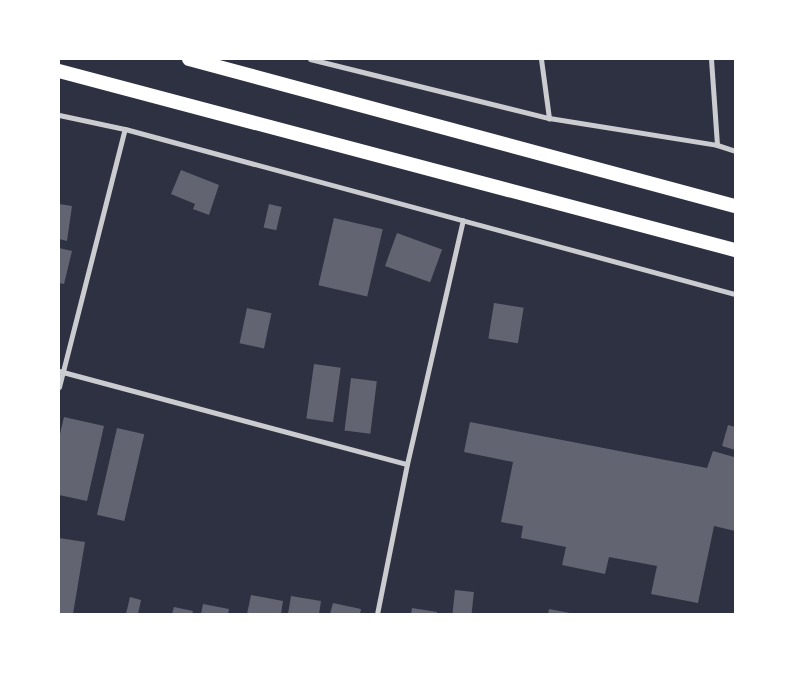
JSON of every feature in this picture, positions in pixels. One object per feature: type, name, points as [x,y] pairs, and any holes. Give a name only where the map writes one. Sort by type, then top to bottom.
[{"type":"highway","points":[[190,59],[735,206]]},
{"type":"highway","points":[[59,71],[735,250]]},
{"type":"street","points":[[310,59],[549,118],[718,145],[735,150]]},
{"type":"street","points":[[541,59],[549,118]]},
{"type":"street","points":[[711,59],[718,145]]},
{"type":"street","points":[[59,115],[124,129],[735,294]]},
{"type":"street","points":[[59,387],[60,371],[124,129]]},
{"type":"street","points":[[377,614],[407,464],[462,220]]},
{"type":"street","points":[[60,371],[407,464]]},
{"type":"building","points":[[181,170],[219,185],[209,215],[193,209],[195,204],[171,194]]},
{"type":"building","points":[[59,204],[72,206],[67,241],[59,239]]},
{"type":"building","points":[[269,204],[282,207],[276,230],[264,227]]},
{"type":"building","points":[[334,218],[383,229],[367,296],[318,285]]},
{"type":"building","points":[[397,233],[442,249],[430,282],[385,266]]},
{"type":"building","points":[[59,248],[72,251],[64,284],[59,283]]},
{"type":"building","points":[[494,303],[524,308],[518,343],[488,339]]},
{"type":"building","points":[[247,308],[271,313],[264,348],[240,343]]},
{"type":"building","points":[[314,364],[341,368],[333,422],[306,418]]},
{"type":"building","points":[[351,378],[377,381],[370,434],[345,431]]},
{"type":"building","points":[[64,417],[104,426],[87,501],[59,495],[59,438]]},
{"type":"building","points":[[470,422],[707,468],[713,451],[734,457],[735,453],[735,531],[714,526],[698,603],[651,594],[657,566],[609,557],[605,574],[562,565],[566,547],[521,538],[523,526],[501,522],[513,462],[464,452]]},
{"type":"building","points":[[728,425],[735,427],[735,450],[722,446]]},
{"type":"building","points":[[117,428],[144,434],[124,521],[97,515]]},
{"type":"building","points":[[59,538],[85,542],[73,614],[59,614]]},
{"type":"building","points":[[455,590],[474,592],[472,614],[452,614]]},
{"type":"building","points":[[251,595],[283,601],[281,614],[247,614]]},
{"type":"building","points":[[291,596],[321,601],[319,614],[288,614]]},
{"type":"building","points":[[130,597],[141,600],[138,614],[126,614]]},
{"type":"building","points":[[333,603],[361,609],[360,614],[330,614]]},
{"type":"building","points":[[203,604],[229,609],[228,614],[201,614]]},
{"type":"building","points":[[174,607],[193,611],[192,614],[172,614]]},
{"type":"building","points":[[412,608],[437,612],[437,614],[411,614]]},
{"type":"building","points":[[549,609],[570,613],[548,614]]}]
